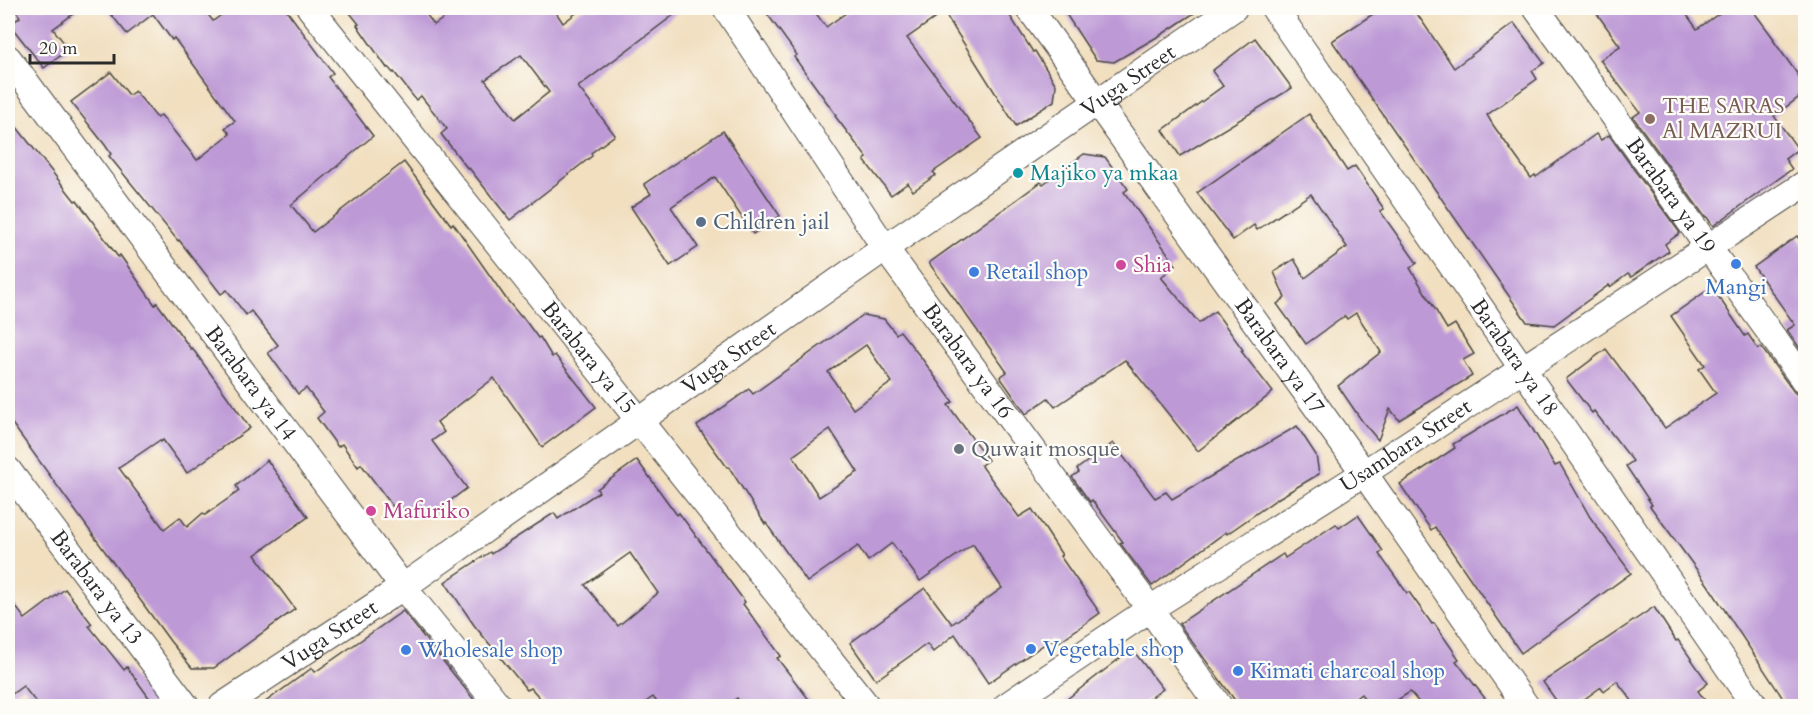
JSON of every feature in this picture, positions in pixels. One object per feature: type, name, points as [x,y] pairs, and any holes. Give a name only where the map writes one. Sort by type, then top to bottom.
[{"type":"street","name":"Barabara ya 15","points":[[310,8],[867,706]]},
{"type":"street","name":"Barabara ya 16","points":[[726,8],[885,248],[1220,706]]},
{"type":"street","name":"Barabara ya 17","points":[[1029,8],[1364,473],[1526,706]]},
{"type":"street","name":"Vuga Street","points":[[222,706],[403,587],[885,248],[1234,8]]},
{"type":"street","name":"Barabara ya 18","points":[[1274,8],[1755,706]]},
{"type":"street","name":"Barabara ya 19","points":[[1536,8],[1806,383]]},
{"type":"street","name":"Barabara ya 14","points":[[8,58],[403,587],[499,706]]},
{"type":"street","name":"Usambara Street","points":[[1005,706],[1150,609],[1364,473],[1806,183]]},
{"type":"street","name":"Barabara ya 13","points":[[8,470],[186,706]]},
{"type":"building","points":[[14,8],[81,8],[53,29],[69,49],[44,68],[10,25],[20,17]]},
{"type":"building","points":[[106,8],[203,8],[213,21],[231,8],[285,8],[333,73],[328,77],[373,136],[291,205],[313,232],[404,162],[451,225],[453,223],[507,300],[538,338],[540,337],[552,357],[555,355],[596,407],[542,447],[494,378],[437,422],[444,432],[432,441],[467,488],[434,513],[394,508],[361,464],[358,467],[342,444],[338,447],[317,418],[324,412],[306,388],[298,394],[268,353],[278,345],[251,311],[246,315],[227,290],[221,294],[109,156],[111,154],[105,145],[71,102],[111,72],[129,95],[135,91],[157,118],[161,115],[197,160],[230,134],[225,128],[235,121],[174,38],[172,40],[153,14],[127,34]]},
{"type":"building","points":[[346,8],[422,8],[434,25],[458,8],[464,16],[476,8],[553,8],[563,23],[583,8],[683,8],[578,87],[615,135],[591,153],[592,156],[510,220],[441,134],[447,129],[421,96],[416,100],[394,72],[387,68],[357,25],[359,24]],"holes":[[[521,55],[549,92],[515,119],[485,80]]]},
{"type":"building","points":[[763,8],[812,8],[826,27],[853,8],[1005,8],[1056,85],[1054,101],[1016,126],[944,12],[907,38],[982,138],[933,172],[936,175],[913,191],[908,183],[891,195],[864,160],[867,158],[794,57],[797,55]]},
{"type":"building","points":[[1062,8],[1202,8],[1114,62],[1096,60]]},
{"type":"building","points":[[1382,8],[1413,8],[1454,68],[1514,23],[1544,63],[1532,71],[1537,79],[1487,115],[1493,125],[1531,178],[1535,175],[1536,177],[1596,134],[1601,140],[1609,135],[1680,233],[1665,244],[1669,251],[1631,277],[1628,274],[1610,287],[1609,285],[1554,325],[1527,322],[1332,41]]},
{"type":"building","points":[[1593,8],[1682,8],[1697,29],[1727,8],[1751,8],[1806,86],[1806,92],[1774,116],[1798,149],[1785,159],[1792,169],[1713,226],[1633,117],[1640,112],[1600,60],[1620,46]]},
{"type":"building","points":[[1255,38],[1292,88],[1180,156],[1163,130],[1223,86],[1212,71]]},
{"type":"building","points":[[1309,114],[1347,171],[1355,166],[1384,209],[1380,211],[1417,263],[1410,268],[1447,329],[1455,324],[1474,354],[1463,360],[1472,376],[1399,420],[1390,409],[1378,440],[1338,386],[1381,352],[1356,313],[1347,319],[1345,316],[1306,344],[1277,304],[1285,298],[1274,272],[1294,259],[1305,278],[1347,247],[1311,194],[1257,230],[1254,225],[1233,240],[1197,193]]},
{"type":"building","points":[[8,116],[75,201],[77,200],[118,257],[120,255],[155,305],[157,303],[192,348],[250,428],[187,473],[163,440],[119,468],[164,529],[180,517],[187,527],[203,513],[205,515],[239,491],[236,486],[267,460],[308,517],[255,555],[295,609],[214,668],[192,668],[8,418]]},
{"type":"building","points":[[723,131],[780,216],[753,234],[715,177],[671,207],[698,247],[670,266],[631,207],[651,194],[644,184]]},
{"type":"building","points":[[1084,154],[1105,157],[1128,189],[1124,192],[1176,265],[1161,277],[1199,323],[1215,311],[1243,350],[1241,351],[1273,392],[1198,451],[1125,360],[1055,407],[1048,398],[1026,414],[1000,377],[1007,372],[929,263],[1041,182],[1043,184]]},
{"type":"building","points":[[1797,236],[1806,248],[1806,357],[1787,330],[1795,325],[1754,267]]},
{"type":"building","points":[[1712,287],[1745,336],[1748,334],[1758,349],[1761,347],[1794,392],[1806,398],[1806,706],[1788,706],[1708,585],[1650,506],[1652,505],[1626,466],[1633,461],[1566,379],[1606,349],[1665,428],[1716,393],[1699,369],[1705,365],[1671,316]]},
{"type":"building","points":[[863,315],[884,319],[896,334],[900,331],[953,402],[948,405],[988,460],[981,465],[1019,517],[1032,509],[1062,555],[1060,556],[1100,613],[1056,644],[1052,639],[988,683],[955,634],[933,652],[927,644],[876,680],[850,643],[925,588],[952,624],[1002,588],[973,544],[920,581],[892,543],[868,561],[858,546],[807,582],[765,524],[729,467],[697,426],[749,389],[753,394]],"holes":[[[866,345],[892,382],[853,409],[828,372]],[[830,429],[858,472],[819,497],[793,456]]]},
{"type":"building","points":[[1518,405],[1555,466],[1560,464],[1590,517],[1631,573],[1521,653],[1435,527],[1431,530],[1400,484],[1455,448],[1453,444]]},
{"type":"building","points":[[1297,426],[1316,455],[1319,474],[1277,499],[1227,534],[1226,532],[1152,586],[1120,543],[1123,542],[1072,477],[1079,472],[1077,469],[1113,443],[1155,498],[1166,492],[1172,499]]},
{"type":"building","points":[[637,460],[745,602],[743,604],[781,656],[777,658],[814,706],[743,706],[737,698],[725,706],[660,706],[653,697],[640,706],[547,706],[531,688],[527,690],[474,625],[445,582],[554,513],[558,519],[599,492],[597,489]],"holes":[[[630,553],[658,593],[618,626],[585,585]]]},
{"type":"building","points":[[1358,515],[1383,551],[1379,554],[1407,593],[1409,592],[1432,624],[1434,623],[1459,659],[1456,661],[1491,706],[1422,706],[1410,692],[1388,706],[1370,706],[1361,694],[1345,706],[1239,706],[1179,624],[1283,554],[1285,558],[1336,524],[1339,528]]},
{"type":"building","points":[[65,589],[92,624],[89,626],[124,670],[127,667],[155,706],[39,706],[23,686],[8,697],[8,596],[25,619]]},
{"type":"building","points":[[1654,607],[1708,683],[1698,691],[1709,706],[1636,706],[1617,681],[1604,691],[1601,687],[1575,706],[1560,706],[1543,682]]},
{"type":"building","points":[[403,611],[479,706],[260,706],[312,668],[315,672]]},
{"type":"building","points":[[1132,649],[1163,689],[1139,706],[1058,706]]},
{"type":"place","name":"THE SARAS Al MAZRUI","points":[[1650,119]]},
{"type":"place","name":"Majiko ya mkaa","points":[[1018,173]]},
{"type":"place","name":"Children jail","points":[[701,222]]},
{"type":"place","name":"Mangi","points":[[1736,264]]},
{"type":"place","name":"Shia","points":[[1121,265]]},
{"type":"place","name":"Retail shop","points":[[974,272]]},
{"type":"place","name":"Quwait mosque","points":[[959,449]]},
{"type":"place","name":"Mafuriko","points":[[371,511]]},
{"type":"place","name":"Vegetable shop","points":[[1031,649]]},
{"type":"place","name":"Wholesale shop","points":[[406,650]]},
{"type":"place","name":"Kimati charcoal shop","points":[[1238,671]]}]
